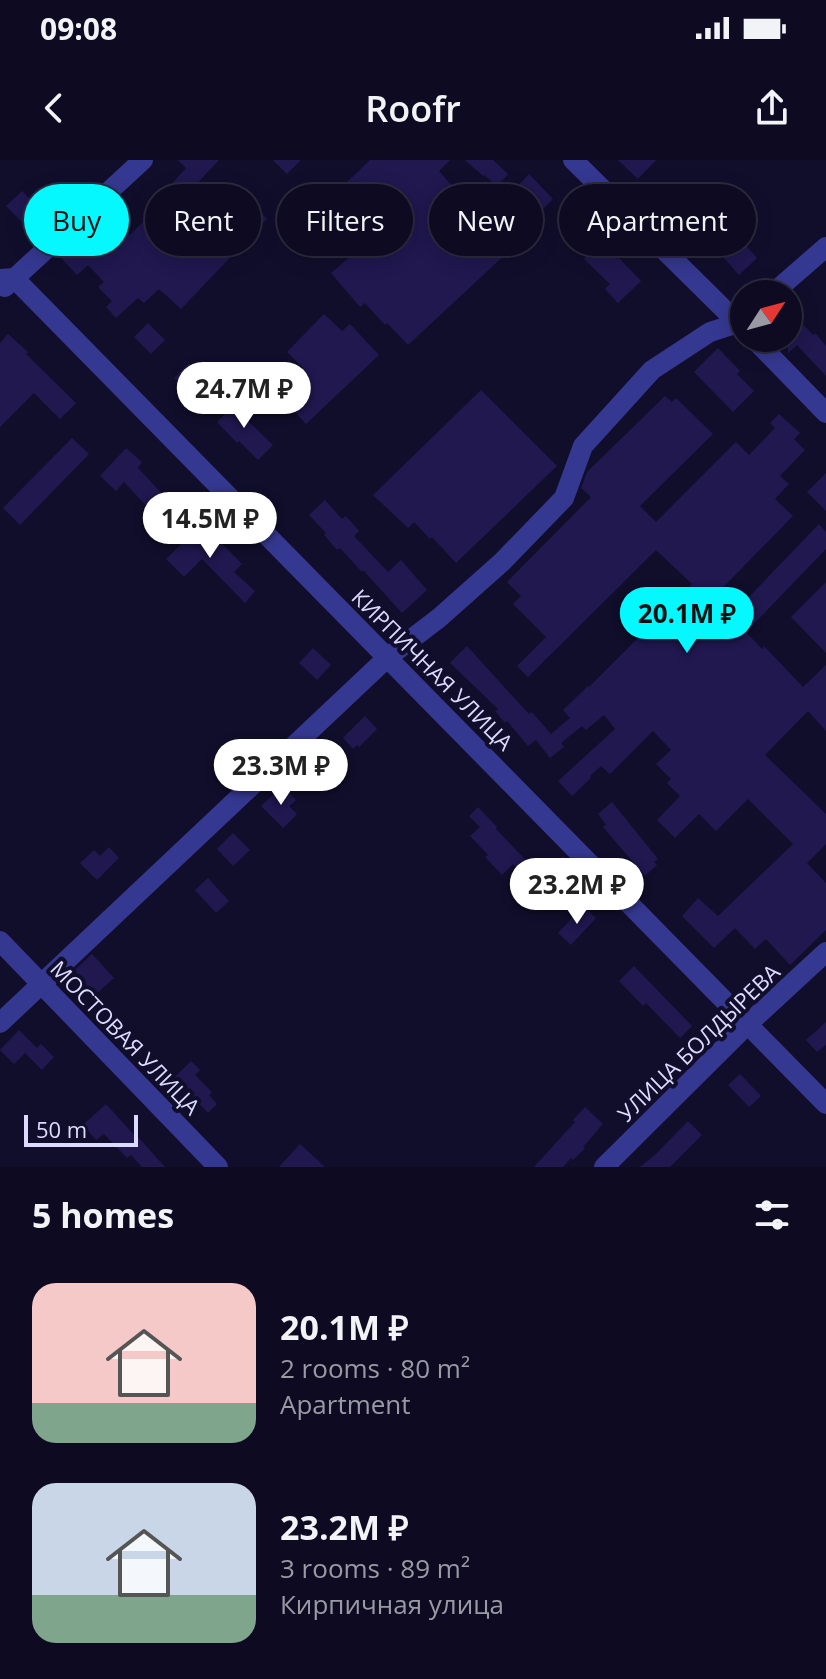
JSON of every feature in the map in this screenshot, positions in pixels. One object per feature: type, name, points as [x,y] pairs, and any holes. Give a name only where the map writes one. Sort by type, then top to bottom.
[{"type":"street","points":[[5,283],[143,160]]},
{"type":"street","points":[[573,160],[730,312]]},
{"type":"street","points":[[788,280],[826,247]]},
{"type":"street","name":"КИРПИЧНАЯ УЛИЦА","points":[[5,283],[388,657],[826,1104]]},
{"type":"street","points":[[0,1023],[388,657],[481,581],[564,498],[583,446],[652,370],[710,332],[730,329]]},
{"type":"street","points":[[769,352],[826,413]]},
{"type":"street","name":"МОСТОВАЯ УЛИЦА","points":[[0,941],[218,1167]]},
{"type":"street","name":"УЛИЦА БОЛДЫРЕВА","points":[[604,1167],[749,1023],[826,952]]},
{"type":"building","points":[[178,160],[219,160],[197,184],[172,184],[186,168]]},
{"type":"building","points":[[273,160],[301,160],[287,174]]},
{"type":"building","points":[[370,160],[450,160],[439,171],[450,184],[429,184],[429,256],[504,256],[408,345],[365,303],[360,307],[331,273],[351,256],[413,256],[413,184],[345,184]]},
{"type":"building","points":[[465,160],[493,160],[508,174],[499,184],[483,176]]},
{"type":"building","points":[[618,160],[656,160],[638,179]]},
{"type":"building","points":[[529,174],[539,184],[520,184]]},
{"type":"building","points":[[543,189],[553,199],[543,209]]},
{"type":"building","points":[[22,191],[24,222],[23,223],[6,206]]},
{"type":"building","points":[[145,220],[145,256],[232,256],[181,309],[159,289],[144,303],[138,298],[116,318],[106,307],[112,301],[98,287],[104,282],[88,265],[77,275],[61,258],[129,256],[130,235]]},
{"type":"building","points":[[587,256],[619,258],[641,281],[618,303],[605,289],[610,284],[584,259]]},
{"type":"building","points":[[722,256],[755,256],[757,258],[739,275]]},
{"type":"building","points":[[324,314],[342,331],[350,324],[379,355],[306,424],[277,393],[303,368],[287,352]]},
{"type":"building","points":[[148,323],[165,340],[151,354],[134,337]]},
{"type":"building","points":[[802,324],[826,346],[826,376],[802,350]]},
{"type":"building","points":[[8,334],[76,403],[60,419],[34,393],[0,427],[0,343]]},
{"type":"building","points":[[718,348],[754,391],[733,412],[694,372]]},
{"type":"building","points":[[189,363],[201,377],[205,373],[218,387],[199,405],[174,378]]},
{"type":"building","points":[[481,390],[557,466],[456,563],[414,522],[408,528],[373,495]]},
{"type":"building","points":[[665,396],[672,402],[676,398],[713,434],[640,506],[656,522],[736,442],[749,455],[775,428],[770,423],[779,414],[800,433],[794,439],[805,450],[780,476],[789,484],[775,499],[793,516],[700,611],[718,629],[819,524],[826,532],[826,549],[746,632],[762,649],[764,646],[803,687],[826,665],[826,731],[808,711],[765,755],[826,814],[826,844],[807,863],[826,883],[826,930],[790,965],[766,939],[755,949],[735,928],[714,948],[682,916],[698,898],[718,916],[793,844],[748,799],[716,831],[699,814],[675,838],[657,820],[680,796],[667,783],[671,779],[656,764],[671,750],[653,731],[610,774],[601,766],[572,796],[558,781],[615,729],[604,715],[586,730],[582,726],[561,743],[564,747],[550,758],[536,740],[528,746],[495,711],[498,709],[450,663],[467,646],[551,734],[570,718],[563,710],[692,584],[656,550],[528,677],[517,666],[546,637],[513,604],[521,596],[507,582],[591,497],[581,488],[587,472]]},
{"type":"building","points":[[242,398],[251,408],[243,416],[273,445],[258,460],[217,422]]},
{"type":"building","points":[[72,438],[89,454],[20,525],[3,508]]},
{"type":"building","points":[[126,448],[142,462],[138,468],[168,500],[153,513],[124,482],[116,491],[100,476]]},
{"type":"building","points":[[826,473],[826,511],[807,492]]},
{"type":"building","points":[[325,500],[342,519],[346,516],[359,531],[354,536],[388,572],[401,560],[427,590],[402,613],[363,570],[340,548],[337,550],[309,515]]},
{"type":"building","points":[[202,524],[242,564],[234,572],[255,591],[245,603],[202,559],[184,577],[166,559]]},
{"type":"building","points":[[826,582],[826,653],[791,617]]},
{"type":"building","points":[[313,648],[331,665],[317,680],[299,663]]},
{"type":"building","points":[[365,716],[377,729],[353,749],[343,738]]},
{"type":"building","points":[[283,786],[296,800],[289,806],[297,814],[283,828],[261,806]]},
{"type":"building","points":[[612,802],[658,859],[654,862],[657,865],[645,876],[603,827],[606,825],[598,814]]},
{"type":"building","points":[[478,807],[542,877],[563,856],[570,864],[538,898],[529,888],[533,885],[513,864],[502,875],[470,836],[480,827],[469,816]]},
{"type":"building","points":[[233,833],[250,850],[233,866],[217,849]]},
{"type":"building","points":[[109,847],[119,858],[97,880],[80,863],[94,850],[100,856]]},
{"type":"building","points":[[208,878],[229,901],[216,913],[195,890]]},
{"type":"building","points":[[583,906],[596,918],[571,945],[558,933]]},
{"type":"building","points":[[92,954],[114,978],[95,995],[73,972]]},
{"type":"building","points":[[634,966],[692,1026],[680,1038],[619,981]]},
{"type":"building","points":[[826,1022],[826,1045],[817,1052],[806,1040]]},
{"type":"building","points":[[19,1030],[37,1048],[41,1044],[54,1057],[42,1070],[25,1053],[14,1064],[0,1050]]},
{"type":"building","points":[[191,1061],[200,1070],[195,1075],[212,1092],[209,1095],[217,1104],[208,1113],[174,1078]]},
{"type":"building","points":[[740,1074],[761,1096],[749,1107],[728,1085]]},
{"type":"building","points":[[106,1104],[165,1167],[142,1167],[131,1155],[127,1158],[104,1134],[96,1140],[83,1125]]},
{"type":"building","points":[[585,1107],[603,1124],[585,1148],[563,1167],[534,1167],[575,1122],[573,1120]]},
{"type":"building","points":[[688,1121],[702,1135],[670,1167],[640,1167],[656,1154]]},
{"type":"building","points":[[300,1144],[325,1167],[279,1167]]}]
